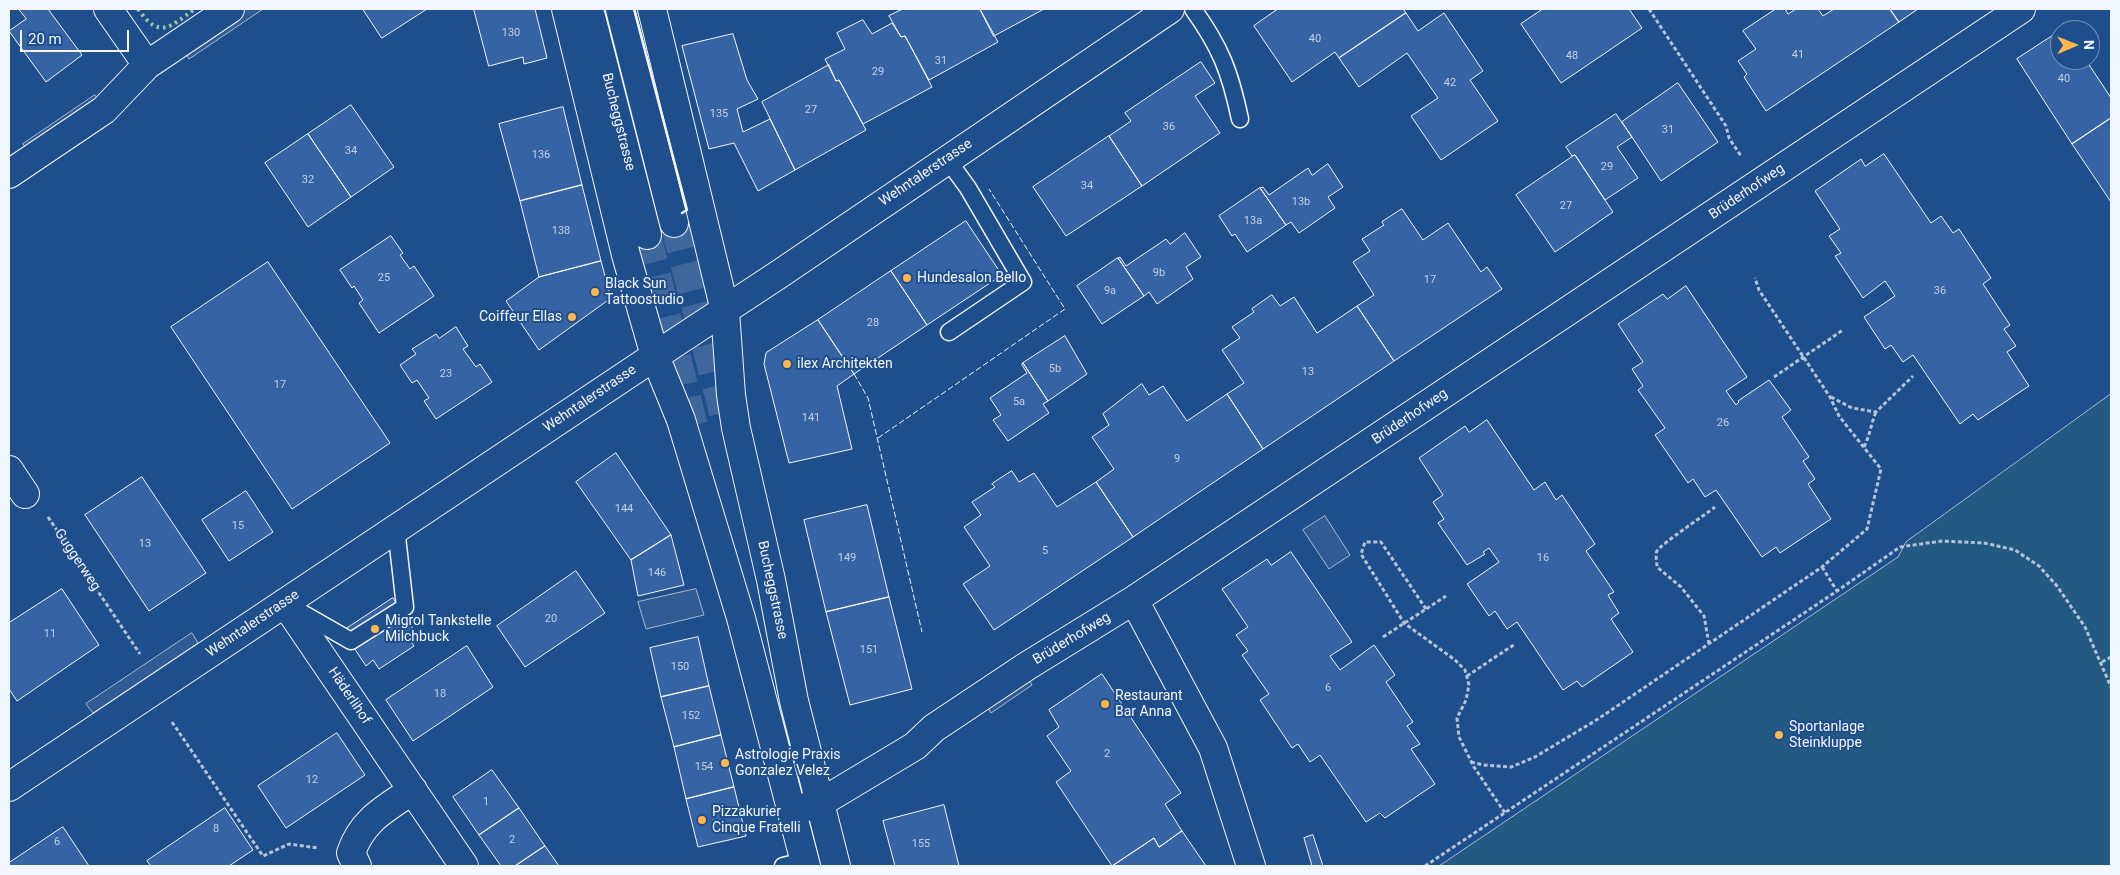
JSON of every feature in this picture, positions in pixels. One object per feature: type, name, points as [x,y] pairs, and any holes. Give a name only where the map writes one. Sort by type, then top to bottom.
[{"type":"street","points":[[108,9],[148,65]]},
{"type":"street","points":[[9,174],[104,110],[148,65],[230,9]]},
{"type":"street","points":[[566,9],[624,246],[655,356],[681,420],[741,618],[792,810],[798,864]]},
{"type":"street","name":"Bucheggstrasse","points":[[589,9],[647,235]]},
{"type":"street","points":[[620,9],[674,223]]},
{"type":"street","name":"Bucheggstrasse","points":[[652,9],[725,311],[731,395],[736,428],[771,580],[794,701],[836,866]]},
{"type":"street","name":"Wehntalerstrasse","points":[[9,787],[725,311],[1170,9]]},
{"type":"street","name":"Brüderhofweg","points":[[792,810],[820,803],[915,746],[934,728],[1019,671],[1134,600],[2021,9]]},
{"type":"street","points":[[9,470],[25,494]]},
{"type":"street","points":[[1134,600],[1214,748],[1251,866]]},
{"type":"street","name":"Häderlihof","points":[[285,603],[464,866]]},
{"type":"street","points":[[354,860],[356,838],[372,818],[413,790]]},
{"type":"lane","points":[[1193,9],[1217,44],[1232,81],[1240,119]]},
{"type":"lane","points":[[947,159],[968,188],[1023,282],[949,332]]},
{"type":"lane","points":[[285,603],[351,641],[405,607],[396,528]]},
{"type":"path","points":[[1648,9],[1726,126],[1729,138],[1759,184]]},
{"type":"path","points":[[1471,762],[1511,767],[1536,757],[1598,719],[1822,567],[1867,529],[1881,469],[1839,416],[1830,397],[1759,290],[1755,278]]},
{"type":"path","points":[[1774,376],[1843,330]]},
{"type":"path","points":[[1864,447],[1870,435],[1870,424],[1876,412],[1913,376]]},
{"type":"path","points":[[1830,397],[1852,408],[1876,412]]},
{"type":"path","name":"Guggerweg","points":[[25,494],[43,510],[140,654]]},
{"type":"path","points":[[1709,644],[1704,616],[1681,587],[1657,567],[1656,553],[1662,544],[1689,527],[1715,507]]},
{"type":"path","points":[[1425,866],[1900,547],[1942,541],[1984,543],[2015,550],[2039,566],[2057,586],[2084,627],[2102,662],[2111,687]]},
{"type":"path","points":[[1426,609],[1380,542],[1365,542],[1361,554],[1404,623],[1456,660],[1465,670],[1469,685],[1466,700],[1457,718],[1459,737],[1471,762],[1505,812]]},
{"type":"path","points":[[1822,567],[1837,591]]},
{"type":"path","points":[[1383,636],[1446,596]]},
{"type":"path","points":[[1467,676],[1515,644]]},
{"type":"path","points":[[2102,662],[2111,657]]},
{"type":"path","points":[[172,722],[263,856],[289,844],[354,860]]},
{"type":"shaded area","points":[[246,9],[263,9],[189,59],[184,51]]},
{"type":"shaded area","points":[[95,95],[101,103],[29,152],[23,144]]},
{"type":"shaded area","points":[[2111,394],[2111,866],[1439,866],[1898,557],[1906,542]]},
{"type":"shaded area","points":[[1325,516],[1350,555],[1329,569],[1303,530]]},
{"type":"shaded area","points":[[696,589],[704,615],[646,629],[638,602]]},
{"type":"shaded area","points":[[192,633],[198,643],[93,713],[86,704]]},
{"type":"shaded area","points":[[1026,675],[1032,685],[991,713],[985,703]]},
{"type":"building","points":[[19,9],[48,9],[82,55],[46,82],[9,31],[26,19]]},
{"type":"building","points":[[363,9],[427,9],[382,38]]},
{"type":"building","points":[[474,9],[535,9],[547,58],[524,64],[523,57],[489,66]]},
{"type":"building","points":[[903,9],[980,9],[998,42],[929,80],[905,36],[901,37],[889,16]]},
{"type":"building","points":[[980,9],[1044,9],[994,36]]},
{"type":"building","points":[[1278,9],[1403,9],[1406,13],[1339,58],[1335,52],[1292,82],[1254,26]]},
{"type":"building","points":[[1543,9],[1629,9],[1642,28],[1561,83],[1521,24]]},
{"type":"building","points":[[1776,9],[1785,9],[1788,14],[1796,9],[1818,9],[1823,16],[1834,9],[1890,9],[1899,22],[1766,111],[1744,77],[1747,74],[1738,61],[1756,49],[1743,31]]},
{"type":"building","points":[[1890,9],[1918,9],[1899,22]]},
{"type":"building","points":[[1406,13],[1418,31],[1444,13],[1483,71],[1470,80],[1498,121],[1441,160],[1411,116],[1438,98],[1407,53],[1359,87],[1339,58]]},
{"type":"building","points":[[863,20],[872,34],[892,23],[901,37],[905,36],[932,87],[863,124],[839,80],[836,81],[825,59],[845,49],[837,33]]},
{"type":"building","points":[[733,34],[747,80],[758,99],[737,109],[743,132],[770,119],[795,170],[758,191],[734,143],[709,149],[682,46]]},
{"type":"building","points":[[2050,38],[2050,70],[2093,70],[2111,98],[2111,118],[2072,144],[2017,59]]},
{"type":"building","points":[[1201,62],[1215,83],[1195,96],[1220,133],[1142,186],[1109,136],[1131,121],[1125,113]]},
{"type":"building","points":[[829,65],[836,81],[839,80],[866,130],[795,170],[762,102]]},
{"type":"building","points":[[1678,83],[1718,142],[1661,181],[1622,122]]},
{"type":"building","points":[[351,105],[394,167],[351,197],[308,134]]},
{"type":"building","points":[[563,107],[582,185],[520,201],[499,124]]},
{"type":"building","points":[[1616,114],[1632,137],[1617,147],[1638,178],[1605,200],[1575,155],[1572,156],[1566,147]]},
{"type":"building","points":[[2111,118],[2111,202],[2072,144]]},
{"type":"building","points":[[308,134],[351,197],[308,227],[265,163]]},
{"type":"building","points":[[1109,136],[1142,186],[1066,236],[1033,187]]},
{"type":"building","points":[[1884,154],[1931,223],[1941,216],[1953,233],[1959,229],[1991,278],[1983,284],[2010,325],[2004,329],[2016,346],[2007,352],[2029,386],[1978,420],[1973,414],[1960,424],[1913,355],[1903,362],[1891,345],[1885,349],[1864,317],[1895,296],[1885,281],[1863,298],[1835,256],[1841,253],[1829,236],[1840,229],[1815,191],[1861,159],[1865,166]]},
{"type":"building","points":[[1575,155],[1613,212],[1555,252],[1516,195]]},
{"type":"building","points":[[1328,164],[1343,187],[1328,197],[1335,208],[1299,233],[1291,222],[1286,225],[1260,188],[1263,187],[1269,195],[1308,168],[1312,175]]},
{"type":"building","points":[[582,185],[601,261],[539,277],[520,201]]},
{"type":"building","points":[[1260,188],[1286,225],[1247,252],[1235,234],[1232,236],[1219,216]]},
{"type":"building","points":[[1402,209],[1423,240],[1448,223],[1481,272],[1487,267],[1502,289],[1394,361],[1357,306],[1374,295],[1353,262],[1370,251],[1362,239],[1384,225],[1382,222]]},
{"type":"building","points":[[966,221],[1002,275],[927,325],[891,271]]},
{"type":"building","points":[[1185,233],[1201,257],[1186,267],[1193,279],[1157,304],[1149,292],[1144,296],[1118,258],[1120,257],[1126,266],[1166,239],[1170,244]]},
{"type":"building","points":[[391,236],[403,253],[400,255],[410,269],[414,266],[434,296],[379,333],[359,303],[363,300],[340,270]]},
{"type":"building","points":[[1118,258],[1144,296],[1102,324],[1077,286]]},
{"type":"building","points":[[601,261],[611,298],[539,350],[506,301],[539,277]]},
{"type":"building","points":[[268,262],[390,443],[292,509],[171,327]]},
{"type":"building","points":[[891,271],[927,325],[854,374],[818,320]]},
{"type":"building","points":[[1686,286],[1747,377],[1726,391],[1736,405],[1738,401],[1769,380],[1791,410],[1782,417],[1809,457],[1803,461],[1815,479],[1808,484],[1831,519],[1780,553],[1776,547],[1762,557],[1716,490],[1705,497],[1693,479],[1688,483],[1655,435],[1665,428],[1638,390],[1643,386],[1632,369],[1643,362],[1618,324],[1663,294],[1667,299]]},
{"type":"building","points":[[1272,295],[1280,306],[1294,297],[1317,333],[1357,306],[1394,361],[1263,449],[1227,394],[1244,383],[1222,350],[1240,338],[1232,327],[1254,312],[1252,309]]},
{"type":"building","points":[[818,320],[854,374],[837,386],[852,449],[789,463],[764,364],[766,353]]},
{"type":"building","points":[[456,327],[468,346],[463,349],[476,367],[480,364],[492,382],[436,419],[424,401],[429,398],[417,380],[412,383],[400,365],[416,354],[412,349],[436,334],[439,338]]},
{"type":"building","points":[[1065,336],[1087,374],[1048,401],[1023,363]]},
{"type":"building","points":[[1023,363],[1048,401],[1043,404],[1049,413],[1008,441],[993,420],[1001,415],[990,398],[1027,373],[1022,365]]},
{"type":"building","points":[[1142,384],[1149,395],[1163,386],[1187,421],[1227,394],[1263,449],[1133,537],[1096,482],[1114,469],[1092,437],[1109,425],[1103,414]]},
{"type":"building","points":[[1487,420],[1534,490],[1545,482],[1556,500],[1562,495],[1595,544],[1586,551],[1614,592],[1608,595],[1619,613],[1611,619],[1633,652],[1582,687],[1577,681],[1563,690],[1517,622],[1507,629],[1495,611],[1489,616],[1467,584],[1499,562],[1489,548],[1483,552],[1485,554],[1467,565],[1438,523],[1444,519],[1433,502],[1443,495],[1419,458],[1465,426],[1469,432]]},
{"type":"building","points":[[616,453],[671,535],[631,560],[576,482]]},
{"type":"building","points":[[1012,471],[1019,482],[1034,473],[1057,507],[1096,482],[1133,537],[994,630],[963,584],[990,566],[964,527],[981,515],[972,502],[995,487],[992,484]]},
{"type":"building","points":[[142,477],[206,573],[149,611],[85,515]]},
{"type":"building","points":[[246,491],[273,532],[229,561],[202,520]]},
{"type":"building","points":[[867,505],[889,597],[826,612],[804,520]]},
{"type":"building","points":[[671,535],[684,585],[638,596],[631,560]]},
{"type":"building","points":[[1291,552],[1352,642],[1330,656],[1340,670],[1374,645],[1395,675],[1386,682],[1413,722],[1407,726],[1420,744],[1411,749],[1435,784],[1385,818],[1380,813],[1366,822],[1320,755],[1310,762],[1298,744],[1292,748],[1260,700],[1269,694],[1242,655],[1248,651],[1236,635],[1248,627],[1222,589],[1267,559],[1271,565]]},
{"type":"building","points":[[576,571],[605,613],[525,667],[497,626]]},
{"type":"building","points":[[62,589],[99,645],[17,701],[9,689],[9,623]]},
{"type":"building","points":[[889,597],[912,689],[850,705],[826,612]]},
{"type":"building","points":[[393,598],[415,632],[408,637],[414,646],[379,669],[373,660],[366,666],[343,631]]},
{"type":"building","points":[[698,637],[709,686],[661,697],[650,648]]},
{"type":"building","points":[[467,646],[493,687],[413,741],[386,700]]},
{"type":"building","points":[[1102,674],[1181,793],[1165,804],[1182,831],[1159,847],[1154,838],[1112,866],[1056,782],[1071,771],[1047,736],[1059,727],[1049,710]]},
{"type":"building","points":[[709,686],[721,735],[674,747],[661,697]]},
{"type":"building","points":[[337,733],[365,775],[286,828],[258,786]]},
{"type":"building","points":[[721,735],[734,787],[686,799],[674,747]]},
{"type":"building","points":[[492,770],[519,808],[479,835],[453,797]]},
{"type":"building","points":[[734,787],[746,836],[698,847],[686,799]]},
{"type":"building","points":[[944,805],[959,866],[895,866],[883,821]]},
{"type":"building","points":[[225,808],[253,850],[229,866],[151,866],[147,861]]},
{"type":"building","points":[[519,808],[545,846],[515,866],[501,866],[479,835]]},
{"type":"building","points":[[63,827],[89,866],[9,866],[9,863]]},
{"type":"building","points":[[1182,831],[1206,866],[1112,866],[1154,838],[1159,847]]},
{"type":"building","points":[[1313,835],[1323,866],[1312,866],[1304,838]]},
{"type":"building","points":[[545,846],[559,866],[515,866]]},
{"type":"tunnel","points":[[674,223],[726,424]]},
{"type":"tunnel","points":[[647,235],[696,435]]},
{"type":"hedge","points":[[138,9],[146,19],[159,27],[171,25],[195,9]]},
{"type":"fence","points":[[878,438],[1065,309],[989,189]]},
{"type":"fence","points":[[854,374],[868,398],[922,632]]},
{"type":"wall","points":[[634,9],[687,210],[682,213]]},
{"type":"place","name":"Hundesalon Bello","points":[[907,278]]},
{"type":"place","name":"Black Sun Tattoostudio","points":[[595,292]]},
{"type":"place","name":"Coiffeur Ellas","points":[[572,317]]},
{"type":"place","name":"ilex Architekten","points":[[787,364]]},
{"type":"place","name":"Migrol Tankstelle Milchbuck","points":[[375,629]]},
{"type":"place","name":"Restaurant Bar Anna","points":[[1105,704]]},
{"type":"place","name":"Sportanlage Steinkluppe","points":[[1779,735]]},
{"type":"place","name":"Astrologie Praxis Gonzalez Velez","points":[[725,763]]},
{"type":"place","name":"Pizzakurier Cinque Fratelli","points":[[702,820]]}]
